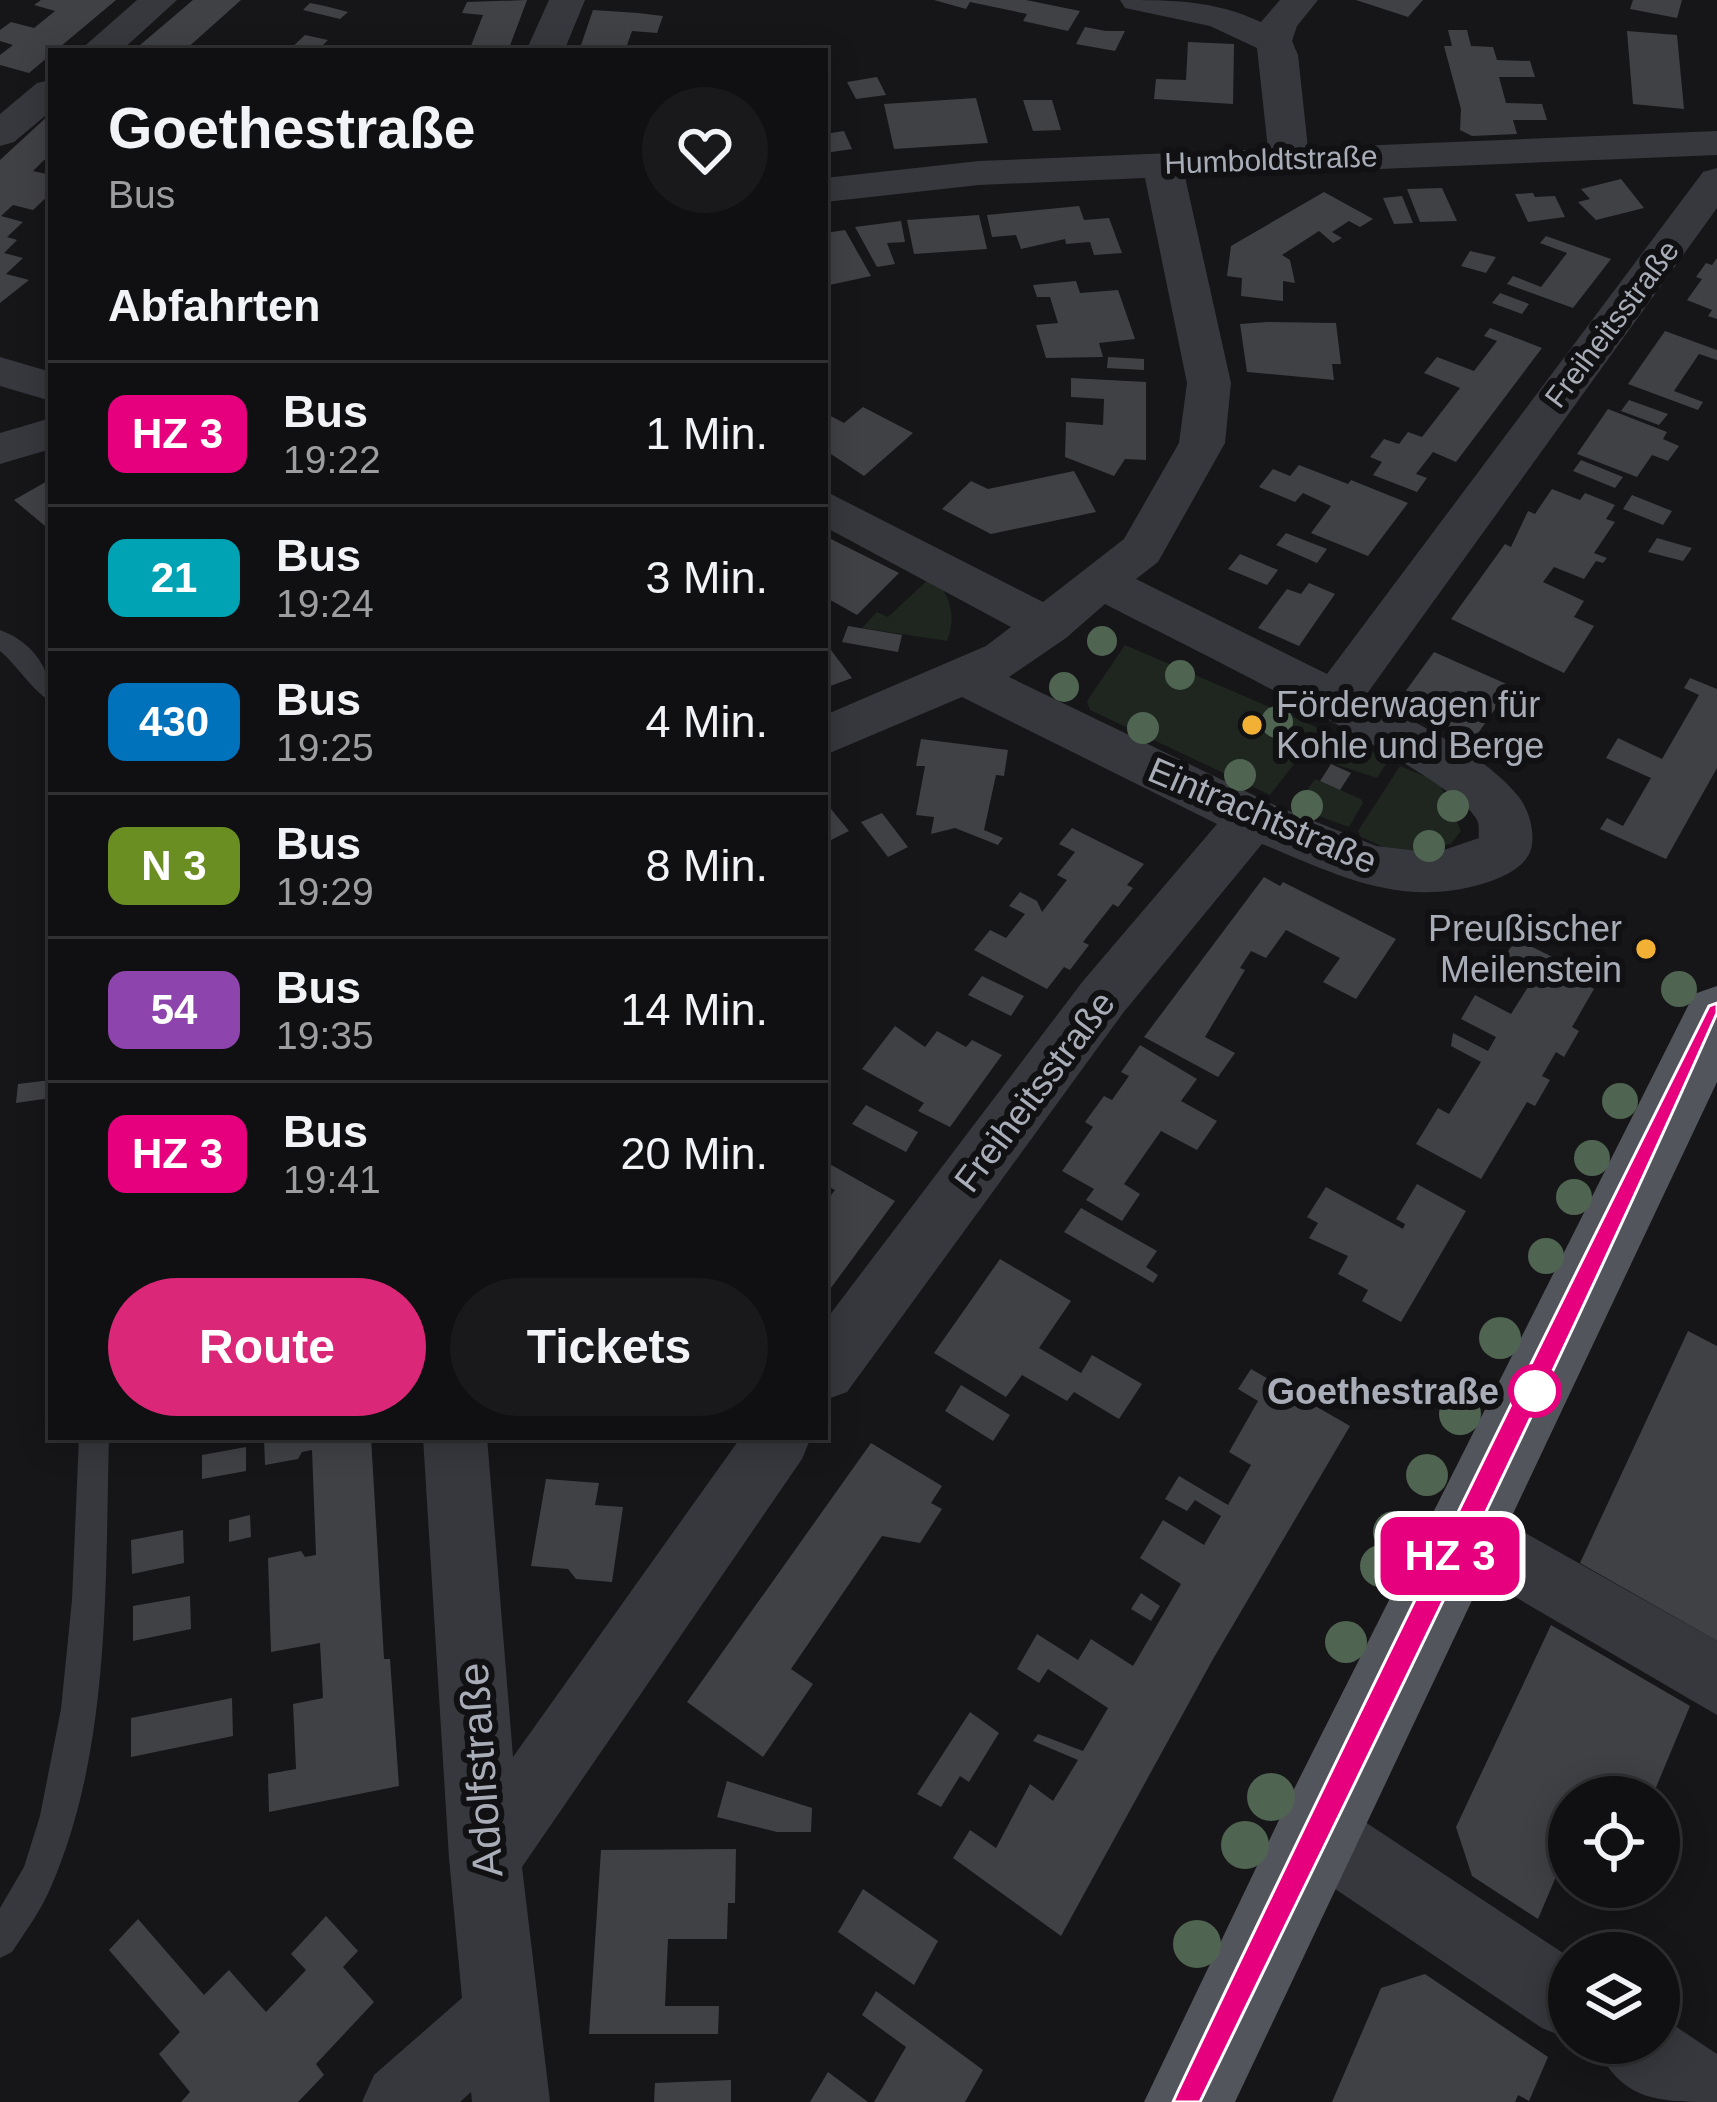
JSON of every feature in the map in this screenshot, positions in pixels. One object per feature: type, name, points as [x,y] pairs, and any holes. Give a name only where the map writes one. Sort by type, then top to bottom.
[{"type":"main road","points":[[1189,2102],[1315,1832],[1717,1013]]},
{"type":"street","points":[[102,48],[159,0]]},
{"type":"street","points":[[546,48],[567,0]]},
{"type":"street","points":[[1138,0],[1221,17],[1273,41],[1280,55],[1289,159]]},
{"type":"street","points":[[1273,41],[1279,22],[1300,0]]},
{"type":"street","points":[[0,134],[48,94]]},
{"type":"street","name":"Humboldtstraße","points":[[828,190],[958,174],[1717,143]]},
{"type":"street","points":[[828,735],[967,678],[1049,626],[1141,550],[1202,443],[1209,382],[1183,277],[1163,165]]},
{"type":"street","name":"Freiheitsstraße","points":[[1335,700],[1717,180]]},
{"type":"street","points":[[0,371],[48,386]]},
{"type":"street","points":[[0,449],[48,434]]},
{"type":"street","points":[[828,509],[1049,626]]},
{"type":"street","name":"Eintrachtstraße","points":[[967,678],[1253,818],[1371,866],[1435,874],[1481,863],[1506,848],[1503,814],[1478,786],[1335,700],[1102,582]]},
{"type":"street","name":"Freiheitsstraße","points":[[828,1368],[1103,997],[1253,818]]},
{"type":"street","name":"Adolfstraße","points":[[455,1440],[485,1858],[511,2102]]},
{"type":"street","points":[[485,1858],[777,1440]]},
{"type":"street","points":[[1463,1530],[1717,1680]]},
{"type":"street","points":[[1315,1832],[1548,1987]]},
{"type":"street","points":[[400,2102],[502,2014]]},
{"type":"street","points":[[1664,2064],[1717,2099]]},
{"type":"lane","points":[[0,638],[31,664],[48,688]]},
{"type":"lane","points":[[0,1940],[40,1872],[69,1769],[88,1598],[94,1440]]},
{"type":"shaded area","points":[[932,576],[950,606],[947,641],[862,628],[877,612],[888,617]]},
{"type":"shaded area","points":[[1125,645],[1319,732],[1270,795],[1090,710],[1087,701]]},
{"type":"shaded area","points":[[1346,741],[1384,757],[1386,764],[1377,778],[1329,762],[1327,755]]},
{"type":"shaded area","points":[[1400,766],[1439,782],[1461,831],[1451,844],[1399,854],[1361,837],[1358,831]]},
{"type":"shaded area","points":[[1315,779],[1361,799],[1349,827],[1302,810],[1298,802]]},
{"type":"building","points":[[41,0],[116,0],[59,48],[48,48],[48,57],[29,73],[0,65],[0,55],[13,45],[0,41],[0,30],[11,22],[34,28],[55,11],[34,5]]},
{"type":"building","points":[[193,0],[241,0],[187,48],[137,48]]},
{"type":"building","points":[[527,0],[509,48],[470,48],[483,15],[462,13],[467,2]]},
{"type":"building","points":[[934,0],[1026,0],[1080,11],[1068,31],[1023,21],[1027,14],[970,2],[966,9]]},
{"type":"building","points":[[1356,0],[1423,0],[1408,17]]},
{"type":"building","points":[[1633,0],[1682,0],[1677,18],[1630,9]]},
{"type":"building","points":[[310,3],[348,12],[340,19],[303,10]]},
{"type":"building","points":[[593,10],[663,16],[657,33],[632,31],[626,48],[580,48]]},
{"type":"building","points":[[1085,27],[1125,31],[1115,51],[1076,44]]},
{"type":"building","points":[[1448,30],[1467,30],[1471,46],[1493,47],[1497,60],[1530,61],[1535,77],[1499,77],[1506,103],[1542,104],[1547,120],[1513,120],[1517,134],[1472,136],[1460,130],[1461,109],[1444,46],[1452,46]]},
{"type":"building","points":[[1627,31],[1677,35],[1684,109],[1633,104]]},
{"type":"building","points":[[305,35],[328,40],[320,48],[291,48]]},
{"type":"building","points":[[1188,42],[1234,44],[1233,104],[1154,99],[1156,79],[1186,80]]},
{"type":"building","points":[[877,77],[886,95],[856,99],[847,82]]},
{"type":"building","points":[[976,98],[988,143],[894,149],[884,104]]},
{"type":"building","points":[[1023,100],[1052,100],[1061,130],[1033,131]]},
{"type":"building","points":[[48,116],[48,161],[33,171],[48,174],[48,196],[33,210],[13,205],[1,216],[23,222],[7,237],[17,240],[4,253],[23,258],[6,274],[29,280],[0,303],[0,160]]},
{"type":"building","points":[[844,131],[852,149],[828,153],[828,134]]},
{"type":"building","points":[[1621,179],[1644,208],[1596,220],[1578,202],[1590,199],[1581,189]]},
{"type":"building","points":[[1442,188],[1457,221],[1420,222],[1407,189]]},
{"type":"building","points":[[1324,192],[1373,219],[1360,227],[1349,221],[1332,232],[1342,238],[1333,243],[1319,231],[1282,255],[1290,260],[1295,283],[1283,281],[1283,301],[1241,296],[1242,278],[1227,276],[1231,246]]},
{"type":"building","points":[[1533,193],[1535,197],[1555,196],[1565,217],[1528,222],[1515,194]]},
{"type":"building","points":[[1402,196],[1413,223],[1394,224],[1383,198]]},
{"type":"building","points":[[1079,206],[1084,220],[1109,218],[1122,253],[1094,255],[1090,242],[1066,244],[1065,239],[1021,249],[1016,235],[992,237],[987,215]]},
{"type":"building","points":[[979,215],[987,249],[914,254],[907,220]]},
{"type":"building","points":[[901,221],[905,242],[887,243],[895,264],[877,267],[855,227]]},
{"type":"building","points":[[845,230],[871,276],[828,285],[828,233]]},
{"type":"building","points":[[1546,236],[1611,259],[1573,308],[1507,284],[1513,276],[1541,287],[1567,253],[1540,243]]},
{"type":"building","points":[[1470,251],[1496,257],[1486,273],[1461,266]]},
{"type":"building","points":[[1717,258],[1717,319],[1708,316],[1712,310],[1687,300],[1702,279],[1696,277],[1706,263],[1712,265]]},
{"type":"building","points":[[1076,281],[1080,293],[1118,290],[1135,339],[1099,343],[1103,357],[1046,358],[1036,325],[1058,323],[1050,297],[1037,297],[1033,285]]},
{"type":"building","points":[[1500,293],[1529,304],[1522,314],[1492,303]]},
{"type":"building","points":[[1336,323],[1341,364],[1332,364],[1334,380],[1247,372],[1240,324]]},
{"type":"building","points":[[1490,328],[1542,348],[1456,462],[1433,452],[1416,474],[1427,478],[1417,492],[1373,475],[1382,462],[1370,457],[1384,439],[1399,444],[1408,432],[1422,437],[1460,388],[1424,373],[1437,357],[1474,371],[1497,341],[1484,336]]},
{"type":"building","points":[[1665,331],[1717,350],[1717,360],[1699,354],[1674,391],[1703,402],[1698,410],[1628,384]]},
{"type":"building","points":[[1108,357],[1144,359],[1144,370],[1107,368]]},
{"type":"building","points":[[1071,378],[1146,382],[1146,460],[1125,459],[1114,476],[1065,457],[1066,422],[1103,425],[1104,399],[1071,397]]},
{"type":"building","points":[[1629,400],[1668,414],[1659,425],[1621,411]]},
{"type":"building","points":[[863,407],[913,433],[864,476],[828,452],[828,415],[844,423]]},
{"type":"building","points":[[1608,409],[1667,432],[1663,439],[1679,446],[1668,461],[1652,455],[1637,477],[1577,454]]},
{"type":"building","points":[[1581,460],[1623,477],[1615,488],[1573,471]]},
{"type":"building","points":[[1299,465],[1408,503],[1368,556],[1311,533],[1331,506],[1303,493],[1295,502],[1259,487],[1273,469],[1290,476]]},
{"type":"building","points":[[1074,471],[1096,512],[991,534],[942,509],[971,481],[988,489]]},
{"type":"building","points":[[48,481],[48,528],[14,500]]},
{"type":"building","points":[[1552,489],[1580,500],[1585,493],[1615,505],[1606,519],[1615,522],[1594,553],[1607,558],[1603,563],[1596,561],[1584,579],[1554,567],[1543,582],[1584,601],[1574,617],[1594,626],[1564,673],[1451,619],[1505,544],[1511,547],[1528,511],[1535,514]]},
{"type":"building","points":[[1632,495],[1672,511],[1663,525],[1623,509]]},
{"type":"building","points":[[1286,533],[1327,549],[1317,563],[1276,545]]},
{"type":"building","points":[[828,538],[899,573],[857,615],[828,599]]},
{"type":"building","points":[[1657,538],[1692,548],[1683,561],[1648,552]]},
{"type":"building","points":[[1240,554],[1278,570],[1267,585],[1228,569]]},
{"type":"building","points":[[1309,583],[1335,594],[1299,646],[1258,628],[1287,589],[1301,594]]},
{"type":"building","points":[[848,626],[902,635],[898,652],[842,642]]},
{"type":"building","points":[[828,646],[852,678],[828,687]]},
{"type":"building","points":[[1434,652],[1511,686],[1474,739],[1397,703]]},
{"type":"building","points":[[1690,678],[1717,689],[1717,768],[1666,859],[1600,829],[1607,818],[1623,826],[1651,778],[1606,758],[1618,738],[1662,759],[1699,695],[1684,688]]},
{"type":"building","points":[[921,739],[1008,750],[1004,776],[996,775],[984,830],[1003,838],[998,845],[955,828],[931,834],[934,817],[916,815],[925,766],[916,766]]},
{"type":"building","points":[[1331,764],[1351,773],[1340,790],[1320,781]]},
{"type":"building","points":[[828,810],[849,831],[828,842]]},
{"type":"building","points":[[882,813],[908,847],[888,857],[861,822]]},
{"type":"building","points":[[1072,828],[1144,864],[1127,885],[1133,888],[1118,907],[1113,904],[1083,942],[1089,945],[1070,970],[1064,967],[1047,989],[974,950],[990,930],[1006,938],[1025,914],[1009,906],[1020,892],[1037,901],[1042,912],[1067,880],[1057,875],[1075,852],[1059,844]]},
{"type":"building","points":[[1264,877],[1396,939],[1356,999],[1323,982],[1340,958],[1286,930],[1266,958],[1251,951],[1240,968],[1245,970],[1205,1037],[1235,1053],[1218,1077],[1144,1037]]},
{"type":"building","points":[[1516,939],[1567,964],[1562,973],[1594,989],[1572,1027],[1579,1031],[1564,1057],[1556,1052],[1542,1076],[1550,1080],[1535,1106],[1527,1102],[1481,1179],[1416,1144],[1438,1108],[1449,1114],[1481,1062],[1451,1046],[1453,1033],[1488,1051],[1496,1037],[1461,1019],[1475,995],[1511,1014],[1535,976],[1502,961]]},
{"type":"building","points":[[982,976],[1024,996],[1011,1016],[968,995]]},
{"type":"building","points":[[895,1026],[925,1047],[937,1031],[966,1047],[972,1040],[1002,1055],[950,1127],[918,1111],[924,1103],[862,1069]]},
{"type":"building","points":[[1140,1045],[1197,1079],[1181,1101],[1217,1121],[1197,1150],[1161,1131],[1124,1184],[1140,1194],[1122,1221],[1086,1200],[1094,1189],[1062,1171],[1093,1127],[1085,1122],[1104,1096],[1112,1100],[1129,1076],[1121,1072]]},
{"type":"building","points":[[48,1080],[48,1098],[16,1103],[18,1084]]},
{"type":"building","points":[[866,1105],[918,1132],[906,1152],[852,1124]]},
{"type":"building","points":[[828,1163],[895,1201],[828,1292],[828,1199],[835,1190],[828,1186]]},
{"type":"building","points":[[1417,1184],[1466,1211],[1401,1322],[1362,1301],[1368,1290],[1338,1274],[1348,1256],[1309,1238],[1318,1223],[1307,1217],[1326,1187],[1403,1229],[1405,1224],[1396,1219]]},
{"type":"building","points":[[1081,1208],[1157,1251],[1146,1267],[1158,1275],[1153,1283],[1064,1232]]},
{"type":"building","points":[[1000,1259],[1071,1301],[1039,1348],[1081,1373],[1092,1355],[1142,1384],[1119,1419],[1074,1392],[1067,1401],[1022,1375],[1006,1397],[934,1353]]},
{"type":"building","points":[[1688,1331],[1717,1346],[1717,1641],[1580,1563]]},
{"type":"building","points":[[1251,1369],[1350,1426],[1213,1659],[1061,1936],[953,1858],[970,1830],[996,1848],[1030,1784],[1053,1801],[1078,1760],[1033,1741],[1038,1734],[1083,1751],[1108,1708],[1048,1669],[1039,1683],[1017,1669],[1037,1634],[1078,1660],[1091,1639],[1133,1666],[1181,1584],[1140,1558],[1163,1520],[1204,1545],[1221,1516],[1195,1500],[1187,1511],[1165,1499],[1179,1476],[1228,1505],[1251,1465],[1229,1452],[1258,1401],[1238,1389]]},
{"type":"building","points":[[961,1385],[1010,1415],[993,1441],[945,1411]]},
{"type":"building","points":[[264,1440],[371,1440],[384,1659],[390,1659],[399,1786],[269,1812],[268,1774],[296,1769],[293,1704],[323,1698],[320,1643],[271,1652],[268,1558],[301,1551],[305,1557],[316,1555],[312,1450],[302,1452],[298,1459],[265,1465]]},
{"type":"building","points":[[871,1443],[942,1486],[931,1503],[942,1509],[920,1543],[882,1536],[791,1669],[813,1684],[763,1757],[687,1702]]},
{"type":"building","points":[[246,1447],[246,1471],[202,1479],[202,1455]]},
{"type":"building","points":[[546,1479],[599,1483],[595,1505],[623,1507],[612,1582],[576,1579],[568,1569],[531,1566]]},
{"type":"building","points":[[250,1515],[251,1537],[229,1542],[229,1520]]},
{"type":"building","points":[[183,1530],[184,1563],[132,1574],[131,1540]]},
{"type":"building","points":[[1141,1593],[1160,1606],[1151,1621],[1131,1609]]},
{"type":"building","points":[[190,1596],[191,1629],[133,1641],[133,1606]]},
{"type":"building","points":[[1551,1625],[1690,1706],[1661,1776],[1548,1776],[1548,1895],[1538,1919],[1472,1876],[1456,1827]]},
{"type":"building","points":[[232,1698],[233,1736],[131,1757],[131,1718]]},
{"type":"building","points":[[970,1712],[999,1733],[969,1782],[960,1776],[941,1807],[917,1794]]},
{"type":"building","points":[[727,1781],[812,1808],[811,1832],[777,1832],[717,1817]]},
{"type":"building","points":[[736,1849],[735,1903],[728,1903],[727,1939],[668,1939],[665,2006],[719,2006],[718,2034],[589,2034],[601,1850]]},
{"type":"building","points":[[863,1889],[938,1941],[914,1985],[838,1932]]},
{"type":"building","points":[[326,1916],[358,1951],[343,1967],[374,2002],[316,2064],[324,2075],[298,2102],[181,2102],[190,2092],[159,2054],[180,2032],[109,1950],[138,1919],[204,1995],[229,1970],[266,2012],[306,1970],[291,1954]]},
{"type":"building","points":[[1425,1974],[1548,2057],[1529,2101],[1518,2095],[1515,2102],[1332,2102],[1381,1988]]},
{"type":"building","points":[[876,1991],[983,2070],[965,2102],[874,2102],[906,2047],[862,2015]]},
{"type":"building","points":[[828,2072],[868,2102],[810,2102]]},
{"type":"building","points":[[731,2080],[731,2102],[654,2102],[655,2083]]},
{"type":"bus line","points":[[1189,2102],[1315,1832],[1717,1013]]},
{"type":"place","name":"Förderwagen für Kohle und Berge","points":[[1252,725]]},
{"type":"place","name":"Preußischer Meilenstein","points":[[1646,949]]},
{"type":"place","name":"Goethestraße","points":[[1535,1391]]}]
